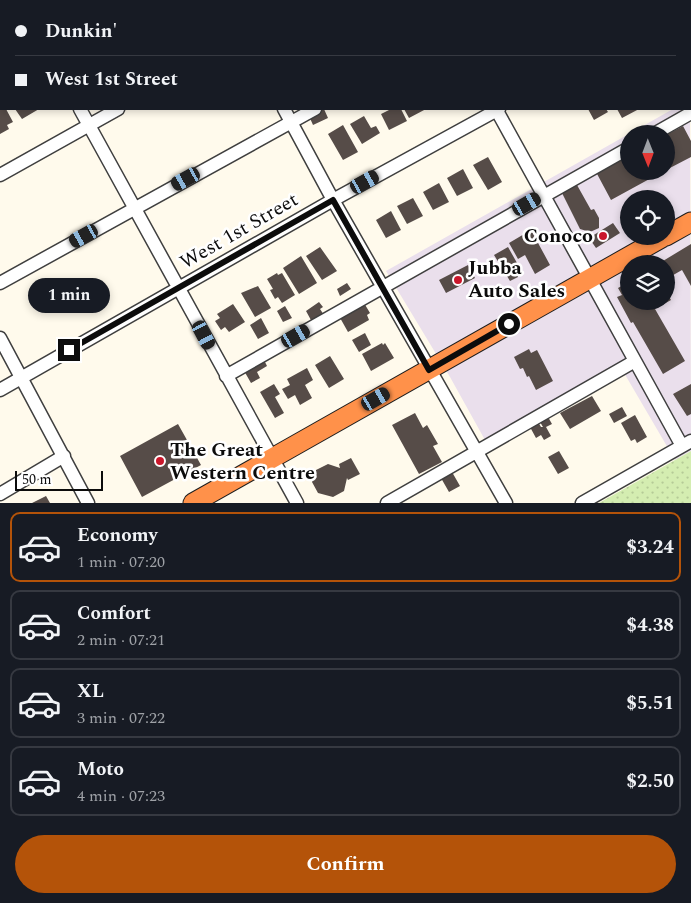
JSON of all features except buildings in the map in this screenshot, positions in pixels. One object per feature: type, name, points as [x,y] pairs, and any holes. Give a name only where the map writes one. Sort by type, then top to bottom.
[{"type":"highway","points":[[675,231],[691,222]]},
{"type":"highway","points":[[193,503],[650,245]]},
{"type":"street","points":[[81,110],[226,376],[298,503]]},
{"type":"street","points":[[0,175],[116,110]]},
{"type":"street","points":[[285,110],[382,287],[506,503]]},
{"type":"street","points":[[0,283],[312,110]]},
{"type":"street","name":"West 1st Street","points":[[0,390],[495,110]]},
{"type":"street","points":[[498,110],[635,361],[687,443],[582,503]]},
{"type":"street","points":[[670,125],[691,113]]},
{"type":"street","points":[[226,376],[620,153]]},
{"type":"street","points":[[0,338],[88,503]]},
{"type":"street","points":[[387,503],[635,361]]},
{"type":"street","points":[[0,494],[64,456]]},
{"type":"shaded area","points":[[671,110],[690,110],[691,451],[675,460],[620,366],[485,440],[450,377],[386,271],[620,139],[620,180],[675,180],[675,125],[645,125]]},
{"type":"green space","points":[[691,451],[691,503],[599,503]]},
{"type":"place","name":"Conoco","points":[[603,236]]},
{"type":"place","name":"Jubba Auto Sales","points":[[458,280]]},
{"type":"place","name":"The Great Western Centre","points":[[160,461]]},
{"type":"route","points":[[69,350],[333,200],[429,370],[509,324]]}]
